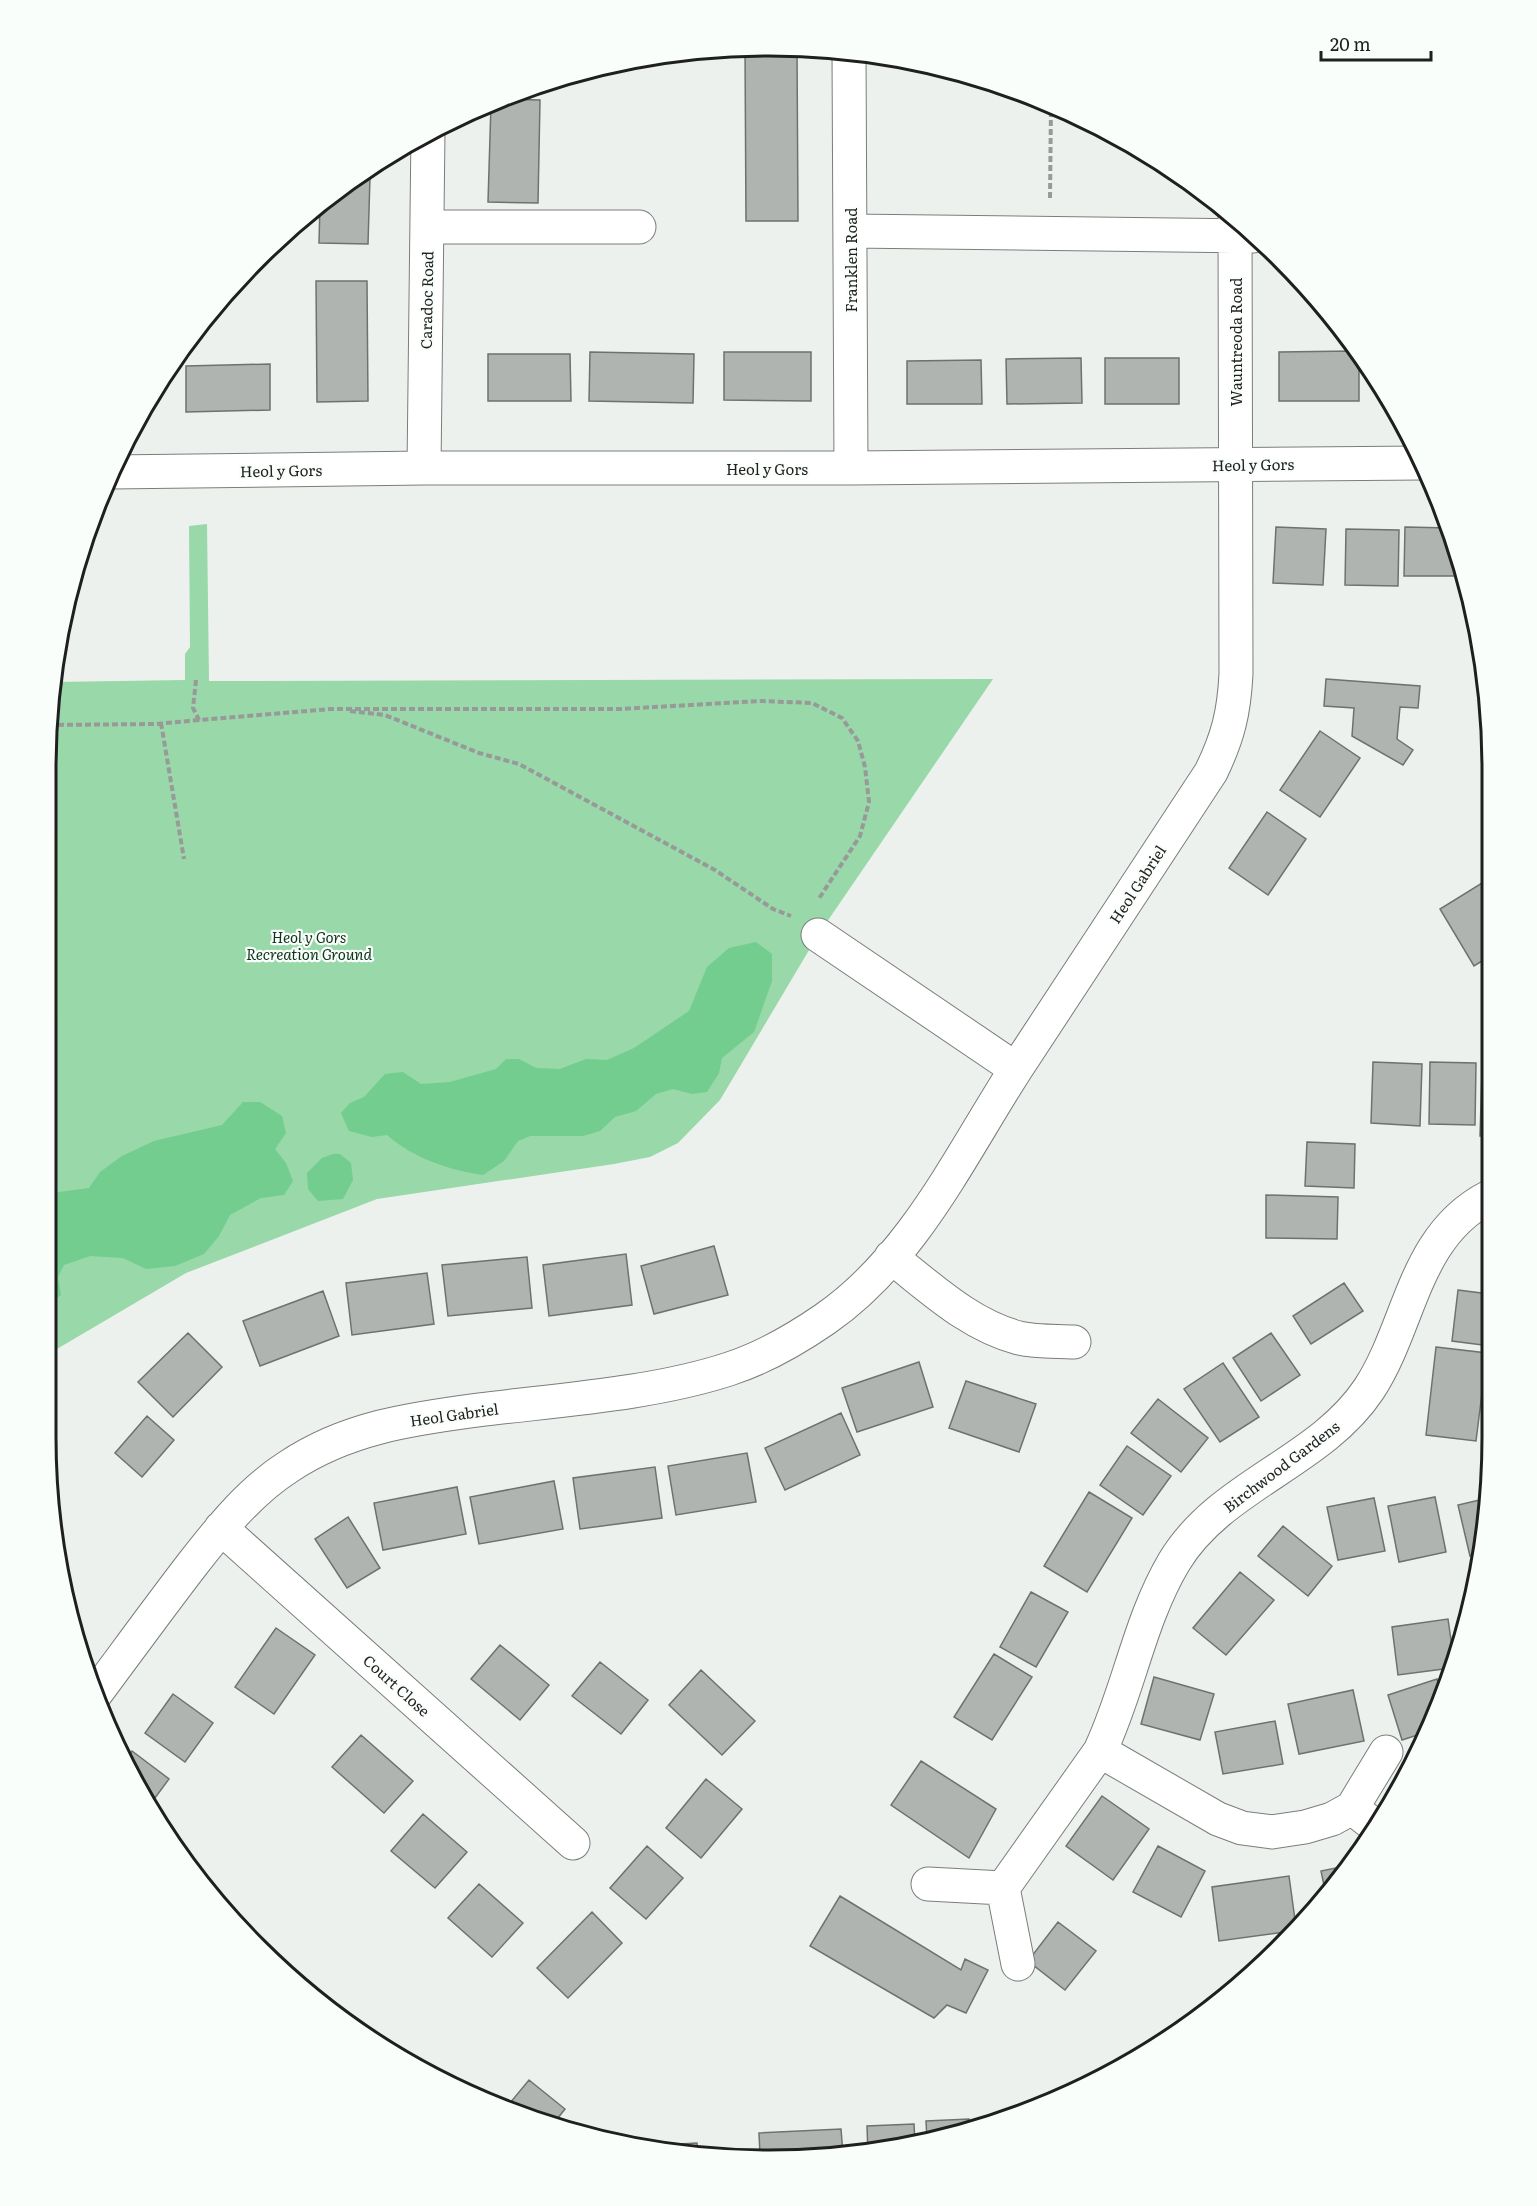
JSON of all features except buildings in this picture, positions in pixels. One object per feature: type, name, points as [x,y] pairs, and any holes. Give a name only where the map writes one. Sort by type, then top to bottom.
[{"type":"street","name":"Franklen Road","points":[[849,61],[851,468]]},
{"type":"street","name":"Caradoc Road","points":[[424,468],[428,142]]},
{"type":"street","points":[[427,227],[639,227]]},
{"type":"street","points":[[850,231],[1238,231]]},
{"type":"street","name":"Wauntreoda Road","points":[[1235,464],[1241,234]]},
{"type":"street","name":"Heol y Gors","points":[[121,472],[1412,463]]},
{"type":"street","name":"Heol Gabriel","points":[[101,1687],[221,1528],[284,1469],[319,1448],[356,1432],[408,1420],[680,1382],[730,1369],[771,1352],[826,1318],[864,1288],[921,1220],[1016,1069],[1211,772],[1227,740],[1234,709],[1236,674],[1235,464]]},
{"type":"street","points":[[811,928],[1016,1069]]},
{"type":"street","name":"Birchwood Gardens","points":[[1003,1888],[1100,1751],[1114,1723],[1154,1599],[1175,1560],[1207,1522],[1249,1487],[1345,1419],[1369,1389],[1387,1354],[1414,1282],[1437,1244],[1460,1218],[1482,1202]]},
{"type":"street","points":[[891,1257],[964,1314],[1000,1332],[1022,1339],[1074,1342]]},
{"type":"street","name":"Court Close","points":[[221,1528],[573,1843]]},
{"type":"street","points":[[1100,1751],[1218,1819],[1242,1828],[1272,1832],[1305,1827],[1332,1819],[1363,1817],[1386,1752]]},
{"type":"street","points":[[928,1884],[1003,1888],[1018,1964]]},
{"type":"path","points":[[1050,232],[1051,114]]},
{"type":"path","points":[[196,680],[193,708],[199,720]]},
{"type":"path","points":[[57,725],[161,723],[328,709],[620,709],[761,701],[812,703],[842,718],[858,741],[865,767],[868,802],[860,836],[811,928],[773,909],[715,870],[519,764],[479,753],[385,715],[328,709]]},
{"type":"path","points":[[161,723],[184,859]]},
{"type":"green space","name":"Heol y Gors Recreation Ground","points":[[207,524],[209,681],[993,679],[818,935],[720,1100],[678,1143],[650,1157],[614,1164],[377,1199],[186,1273],[56,1350],[56,768],[57,722],[61,682],[185,680],[185,654],[190,647],[189,526]]},
{"type":"green space","points":[[756,942],[772,954],[772,981],[754,1032],[722,1058],[719,1073],[707,1092],[692,1094],[673,1089],[656,1094],[636,1111],[615,1117],[600,1131],[583,1136],[530,1136],[518,1141],[504,1161],[483,1175],[432,1162],[408,1150],[387,1135],[372,1137],[349,1131],[341,1113],[350,1103],[364,1097],[385,1074],[403,1072],[421,1084],[450,1082],[496,1069],[506,1059],[519,1059],[536,1068],[560,1069],[586,1059],[607,1060],[634,1048],[689,1011],[707,967],[729,948]]},
{"type":"green space","points":[[243,1102],[260,1102],[282,1116],[286,1133],[275,1149],[286,1163],[293,1181],[284,1195],[261,1198],[230,1215],[219,1236],[204,1254],[175,1266],[146,1269],[123,1258],[90,1256],[64,1265],[58,1277],[61,1295],[56,1299],[56,1193],[89,1188],[100,1172],[122,1156],[154,1141],[222,1125]]},
{"type":"green space","points":[[340,1154],[351,1163],[353,1180],[343,1199],[318,1201],[308,1189],[307,1173],[322,1158]]}]
